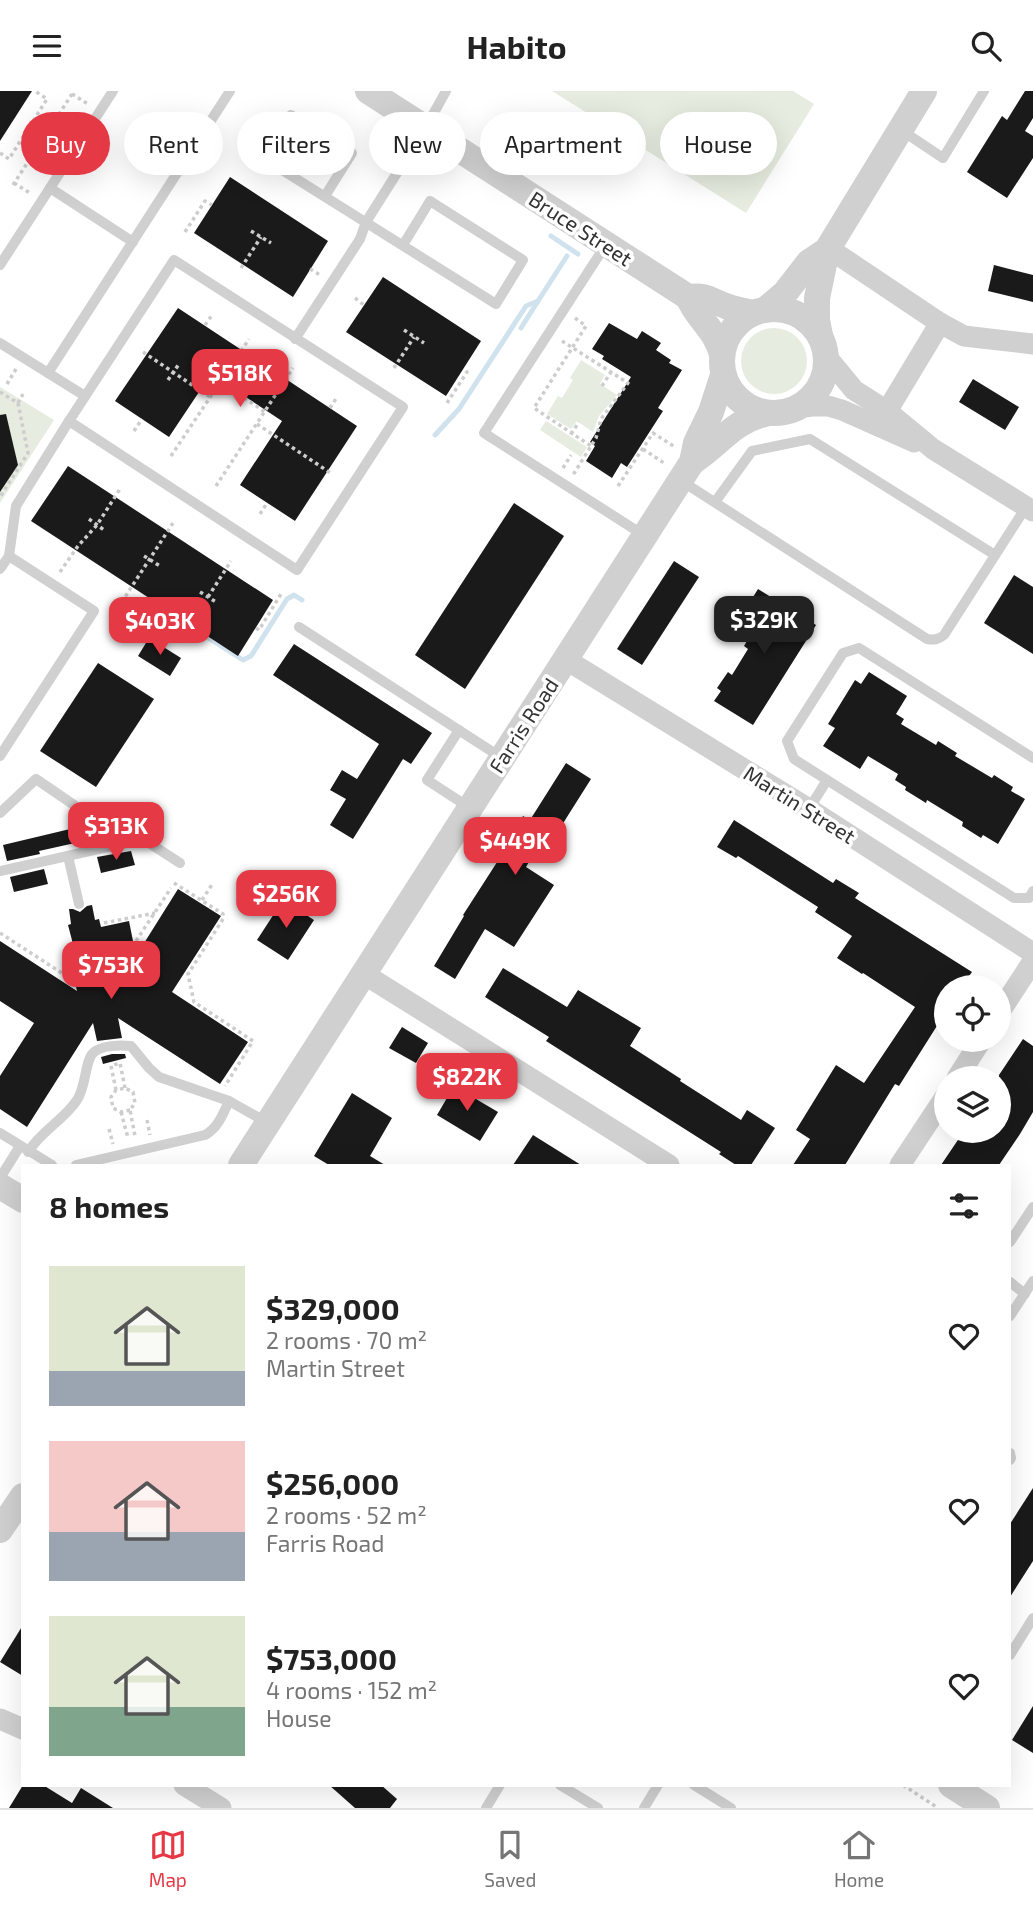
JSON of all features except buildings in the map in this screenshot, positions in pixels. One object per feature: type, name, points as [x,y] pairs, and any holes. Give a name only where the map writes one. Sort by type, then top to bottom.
[{"type":"street","points":[[796,408],[813,396],[820,387],[826,367],[817,320],[817,298],[827,249],[925,91]]},
{"type":"street","name":"Bruce Street","points":[[376,93],[404,112]]},
{"type":"street","name":"Bruce Street","points":[[466,153],[688,297],[694,310],[714,333],[723,365]]},
{"type":"street","points":[[827,249],[809,262],[785,293],[736,325],[724,344],[723,365],[733,393],[748,406],[768,413],[828,406],[933,449]]},
{"type":"street","points":[[827,249],[940,323],[964,335],[1033,344]]},
{"type":"street","name":"Bruce Street","points":[[688,297],[702,296],[712,298],[725,306],[760,311]]},
{"type":"street","points":[[760,311],[776,309],[797,314],[814,327],[823,346],[854,390],[887,411],[933,449],[1030,509]]},
{"type":"street","points":[[887,411],[940,323]]},
{"type":"street","name":"Farris Road","points":[[248,1161],[268,1123],[645,536],[679,464],[696,443],[711,412],[723,365]]},
{"type":"street","name":"Farris Road","points":[[679,464],[708,451],[741,422],[768,413]]},
{"type":"street","name":"Martin Street","points":[[565,659],[809,809],[1033,953]]},
{"type":"street","points":[[1011,995],[1033,961]]},
{"type":"street","points":[[364,974],[667,1164]]},
{"type":"street","points":[[901,1164],[934,1114]]},
{"type":"street","points":[[0,1186],[21,1199]]},
{"type":"street","points":[[0,1530],[21,1499]]},
{"type":"street","points":[[0,1719],[21,1728]]},
{"type":"street","points":[[187,1787],[221,1808]]},
{"type":"street","points":[[953,1787],[986,1808]]},
{"type":"lane","points":[[0,265],[113,91]]},
{"type":"lane","points":[[48,373],[230,91]]},
{"type":"lane","points":[[434,112],[446,91]]},
{"type":"lane","points":[[901,130],[943,158],[984,91]]},
{"type":"lane","points":[[325,196],[352,153],[291,115],[263,158],[496,304],[523,260],[430,201],[403,245]]},
{"type":"lane","points":[[295,339],[360,239],[366,222],[396,175]]},
{"type":"lane","points":[[50,188],[133,242]]},
{"type":"lane","points":[[606,244],[484,433],[645,536]]},
{"type":"lane","points":[[0,569],[9,556],[16,506],[69,421],[85,396],[174,260],[403,407],[297,570],[69,421]]},
{"type":"lane","points":[[0,343],[85,396]]},
{"type":"lane","points":[[715,502],[752,451],[810,439],[995,555]]},
{"type":"lane","points":[[679,464],[715,502],[926,639],[940,639],[944,635],[995,555],[1030,509]]},
{"type":"lane","points":[[0,756],[94,611],[9,556]]},
{"type":"lane","points":[[299,627],[502,758]]},
{"type":"lane","points":[[1033,758],[859,648],[843,653],[787,741],[794,759],[1014,898],[1029,898],[1033,891]]},
{"type":"lane","points":[[458,730],[427,780],[470,809]]},
{"type":"lane","points":[[0,813],[36,779],[74,804]]},
{"type":"lane","points":[[809,809],[827,780]]},
{"type":"lane","points":[[0,870],[144,839],[180,863]]},
{"type":"lane","points":[[68,856],[79,904]]},
{"type":"lane","points":[[0,1178],[24,1149],[76,1102],[85,1084],[89,1060],[93,1053],[122,1045],[131,1046],[159,1077],[229,1101],[268,1123]]},
{"type":"lane","points":[[80,1164],[205,1135],[217,1125],[229,1101]]},
{"type":"lane","points":[[0,1133],[50,1164]]},
{"type":"lane","points":[[1011,1240],[1033,1206]]},
{"type":"lane","points":[[1011,1315],[1033,1281]]},
{"type":"lane","points":[[1011,1283],[1025,1294]]},
{"type":"lane","points":[[1011,1653],[1033,1618]]},
{"type":"lane","points":[[486,1808],[499,1787]]},
{"type":"lane","points":[[563,1787],[598,1808]]},
{"type":"lane","points":[[644,1808],[657,1787]]},
{"type":"lane","points":[[697,1787],[731,1808]]},
{"type":"path","points":[[35,91],[47,99],[39,112]]},
{"type":"path","points":[[62,91],[91,106]]},
{"type":"path","points":[[60,112],[72,94]]},
{"type":"path","points":[[0,153],[9,159],[21,141]]},
{"type":"path","points":[[21,173],[14,184],[33,195]]},
{"type":"path","points":[[185,232],[205,201],[212,205]]},
{"type":"path","points":[[251,231],[271,243]]},
{"type":"path","points":[[241,268],[261,237]]},
{"type":"path","points":[[310,269],[320,275]]},
{"type":"path","points":[[355,298],[365,305]]},
{"type":"path","points":[[205,325],[212,315]]},
{"type":"path","points":[[570,315],[586,325],[534,408],[591,446]]},
{"type":"path","points":[[404,330],[424,343]]},
{"type":"path","points":[[394,368],[414,337]]},
{"type":"path","points":[[171,456],[249,339]]},
{"type":"path","points":[[562,341],[628,383],[601,419],[596,438],[572,477]]},
{"type":"path","points":[[143,352],[210,397]]},
{"type":"path","points":[[168,380],[179,365]]},
{"type":"path","points":[[216,486],[293,368]]},
{"type":"path","points":[[7,384],[16,369]]},
{"type":"path","points":[[447,403],[467,372],[463,369]]},
{"type":"path","points":[[602,386],[611,372]]},
{"type":"path","points":[[221,381],[265,412]]},
{"type":"path","points":[[0,392],[18,403]]},
{"type":"path","points":[[0,497],[28,453],[18,403],[23,394]]},
{"type":"path","points":[[330,408],[337,397]]},
{"type":"path","points":[[134,431],[142,419]]},
{"type":"path","points":[[572,434],[579,422]]},
{"type":"path","points":[[257,424],[332,474]]},
{"type":"path","points":[[618,486],[653,433],[679,464]]},
{"type":"path","points":[[643,449],[679,464]]},
{"type":"path","points":[[561,471],[571,455]]},
{"type":"path","points":[[57,577],[78,546],[97,525],[120,489]]},
{"type":"path","points":[[260,514],[267,503]]},
{"type":"path","points":[[89,519],[104,530]]},
{"type":"path","points":[[114,614],[173,523]]},
{"type":"path","points":[[144,556],[160,566]]},
{"type":"path","points":[[208,597],[231,561]]},
{"type":"path","points":[[200,592],[216,602]]},
{"type":"path","points":[[256,628],[259,630],[281,594]]},
{"type":"path","points":[[174,883],[223,914],[223,919],[188,974],[194,1002],[253,1041],[224,1087]]},
{"type":"path","points":[[202,901],[213,883]]},
{"type":"path","points":[[136,941],[171,888]]},
{"type":"path","points":[[104,923],[155,912]]},
{"type":"path","points":[[0,933],[71,979]]},
{"type":"path","points":[[116,1090],[111,1066],[115,1064],[120,1063],[125,1088]]},
{"type":"path","points":[[125,1088],[133,1092],[135,1103],[130,1110],[121,1112],[113,1108],[111,1097],[116,1090],[125,1088]]},
{"type":"path","points":[[130,1110],[136,1136]]},
{"type":"path","points":[[121,1112],[127,1138]]},
{"type":"path","points":[[147,1120],[150,1136]]},
{"type":"path","points":[[109,1129],[113,1145]]},
{"type":"path","points":[[906,1787],[939,1808]]},
{"type":"shaded area","points":[[552,91],[793,91],[814,104],[777,163],[777,112],[660,112],[660,159],[646,150],[646,112],[585,112]]},
{"type":"shaded area","points":[[686,175],[770,175],[746,213]]},
{"type":"shaded area","points":[[774,328],[787,331],[797,338],[804,348],[807,361],[804,374],[797,384],[787,391],[774,394],[761,391],[751,384],[744,374],[741,361],[744,348],[751,338],[761,331]]},
{"type":"shaded area","points":[[581,360],[605,375],[600,384],[617,395],[599,416],[593,432],[577,421],[571,429],[547,414],[558,396],[562,398]]},
{"type":"shaded area","points":[[0,387],[54,420],[0,503]]},
{"type":"shaded area","points":[[546,421],[587,447],[581,457],[540,430]]},
{"type":"waterway","points":[[551,236],[578,254]]},
{"type":"waterway","points":[[435,435],[459,409],[526,306],[538,301],[567,256]]},
{"type":"waterway","points":[[521,328],[538,301]]},
{"type":"waterway","points":[[174,621],[185,623],[243,660],[251,656],[287,599],[294,595],[302,600]]}]
